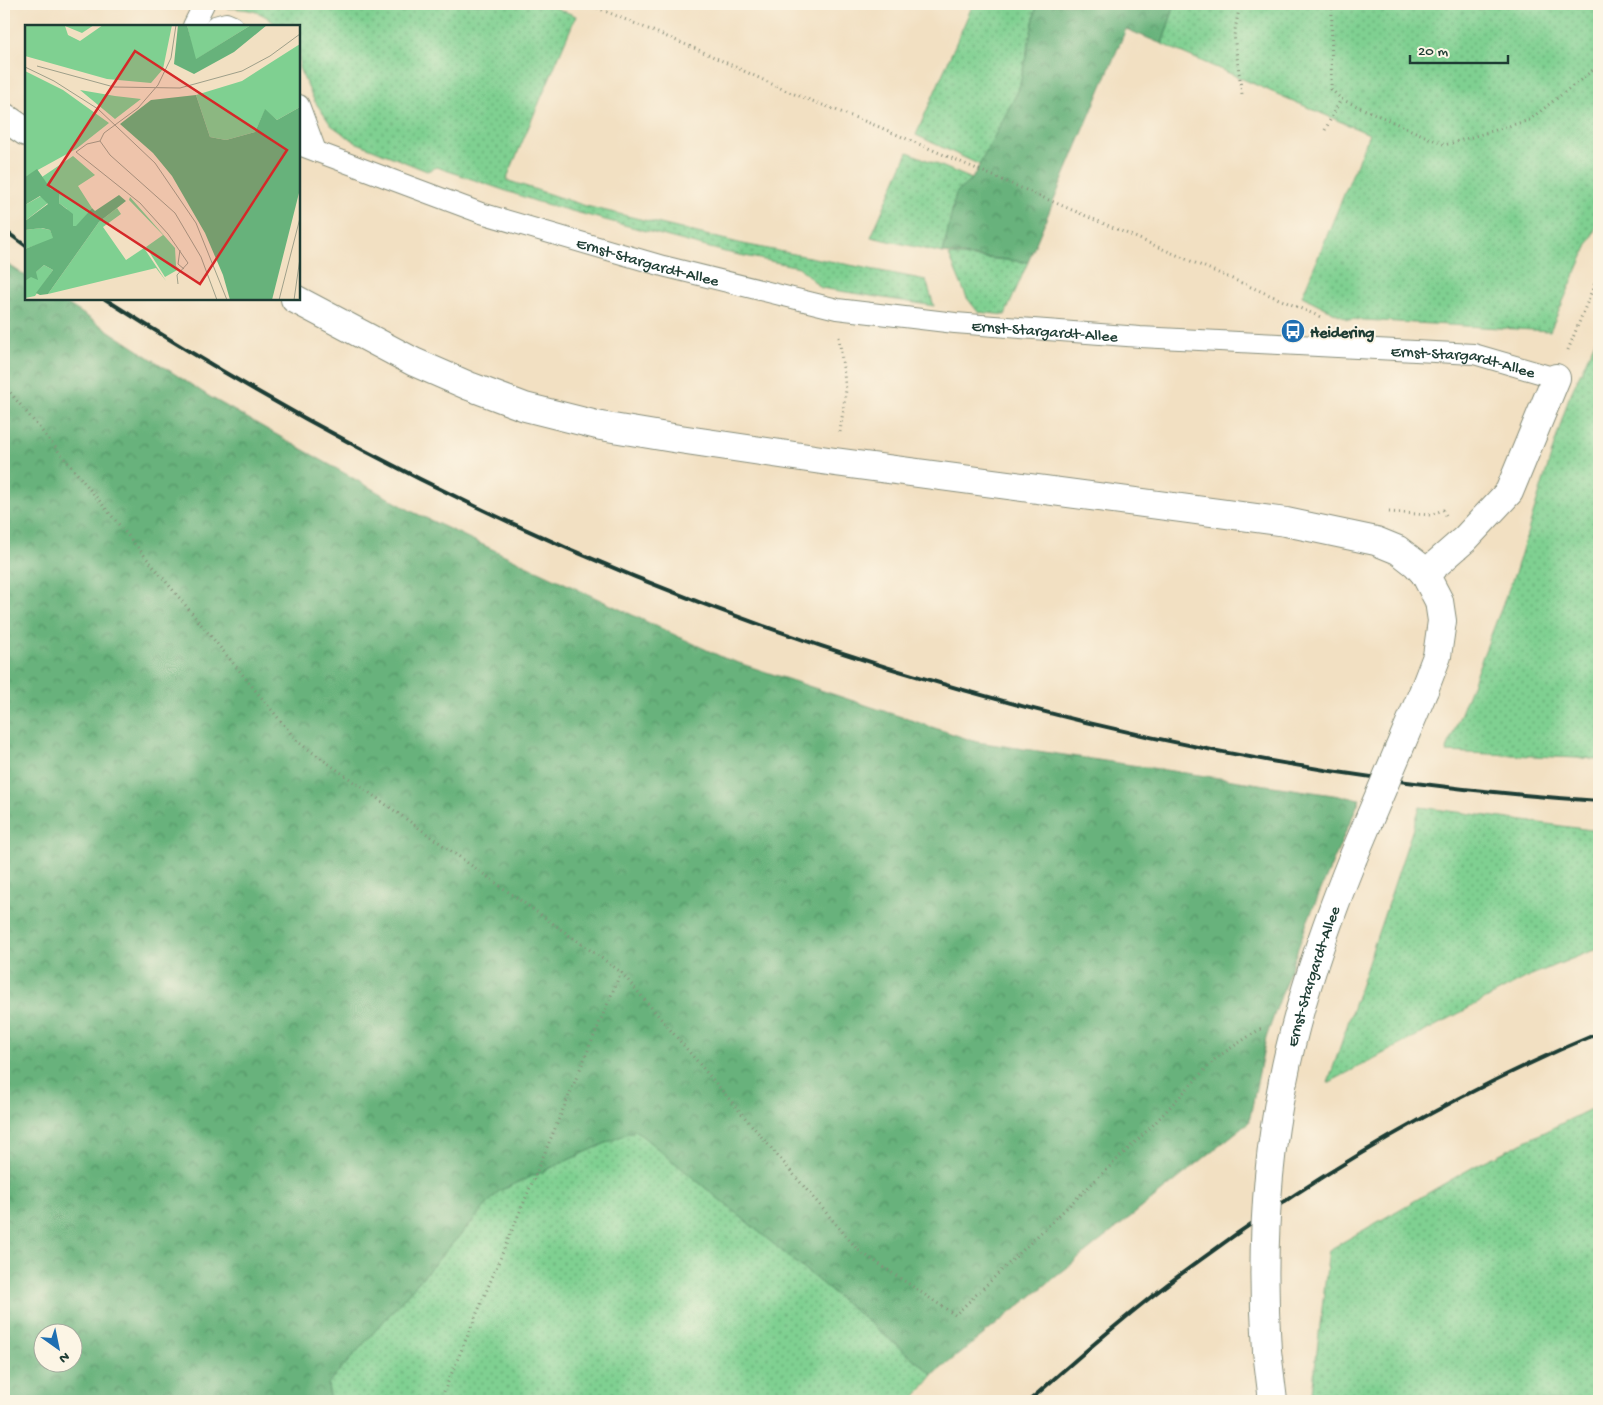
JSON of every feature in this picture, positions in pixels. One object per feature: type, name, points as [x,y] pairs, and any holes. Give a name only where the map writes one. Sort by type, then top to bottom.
[{"type":"street","points":[[4,117],[25,131]]},
{"type":"street","name":"Ernst-Stargardt-Allee","points":[[297,300],[414,362],[469,386],[525,407],[602,426],[835,462],[1286,522],[1355,536],[1398,550],[1425,574],[1439,601],[1442,621],[1437,656],[1352,860],[1322,938],[1294,1028],[1274,1125],[1265,1220],[1264,1265],[1267,1351],[1273,1401]]},
{"type":"street","name":"Ernst-Stargardt-Allee","points":[[1425,574],[1465,539],[1509,492],[1556,378]]},
{"type":"lane","points":[[194,25],[204,4]]},
{"type":"lane","points":[[219,25],[226,23],[231,25]]},
{"type":"lane","name":"Ernst-Stargardt-Allee","points":[[300,110],[307,148],[481,213],[663,266],[837,309],[955,323],[1140,337],[1474,354],[1556,378]]},
{"type":"path","points":[[588,4],[701,51],[789,92],[877,126],[1326,319]]},
{"type":"path","points":[[1240,4],[1234,35],[1242,94]]},
{"type":"path","points":[[1332,4],[1331,90],[1341,99],[1445,145],[1529,120],[1593,70],[1599,68]]},
{"type":"path","points":[[1325,130],[1341,99]]},
{"type":"path","points":[[1556,378],[1599,273]]},
{"type":"path","points":[[835,462],[846,390],[837,309]]},
{"type":"path","points":[[4,385],[298,742],[621,972],[858,1250],[955,1316],[1152,1126],[1216,1058],[1260,1029],[1294,1028]]},
{"type":"path","points":[[440,1401],[621,972]]},
{"type":"green space","points":[[229,4],[546,4],[576,16],[506,180],[586,206],[743,244],[926,280],[934,306],[821,288],[799,267],[725,252],[538,202],[437,167],[427,171],[355,142],[331,125],[314,100],[300,70],[300,25],[276,25],[254,11],[227,8]]},
{"type":"green space","points":[[973,4],[1037,4],[1019,89],[980,165],[916,135]]},
{"type":"green space","points":[[1037,4],[1175,4],[1162,44],[1126,29],[1028,262],[943,253],[956,193],[972,179],[1019,89]]},
{"type":"green space","points":[[1175,4],[1475,4],[1478,10],[1495,4],[1599,4],[1599,220],[1550,331],[1347,319],[1302,296],[1369,134],[1162,44]]},
{"type":"green space","points":[[908,152],[972,179],[956,193],[943,253],[871,237]]},
{"type":"green space","points":[[949,255],[1028,262],[1005,315],[978,312],[967,298]]},
{"type":"green space","points":[[4,262],[25,275],[25,300],[62,300],[210,397],[413,512],[724,658],[977,742],[1360,799],[1308,920],[1266,1038],[1249,1122],[933,1375],[635,1130],[499,1191],[328,1384],[330,1401],[4,1401]]},
{"type":"green space","points":[[1599,332],[1599,759],[1446,752],[1516,570],[1568,400]]},
{"type":"green space","points":[[1420,807],[1599,831],[1599,948],[1529,976],[1328,1083]]},
{"type":"green space","points":[[1599,1105],[1599,1401],[1311,1401],[1329,1250],[1475,1166]]},
{"type":"green space","points":[[635,1130],[933,1375],[912,1401],[330,1401],[328,1384],[499,1191]]},
{"type":"railway","points":[[4,230],[25,245]]},
{"type":"railway","points":[[107,300],[195,355],[333,434],[475,506],[607,565],[743,619],[882,666],[1023,706],[1166,740],[1310,768],[1455,788],[1599,801]]},
{"type":"railway","points":[[1029,1401],[1129,1314],[1239,1232],[1288,1199],[1389,1137],[1441,1108],[1493,1081],[1599,1033]]},
{"type":"place","name":"Heidering","points":[[1293,331]]}]
